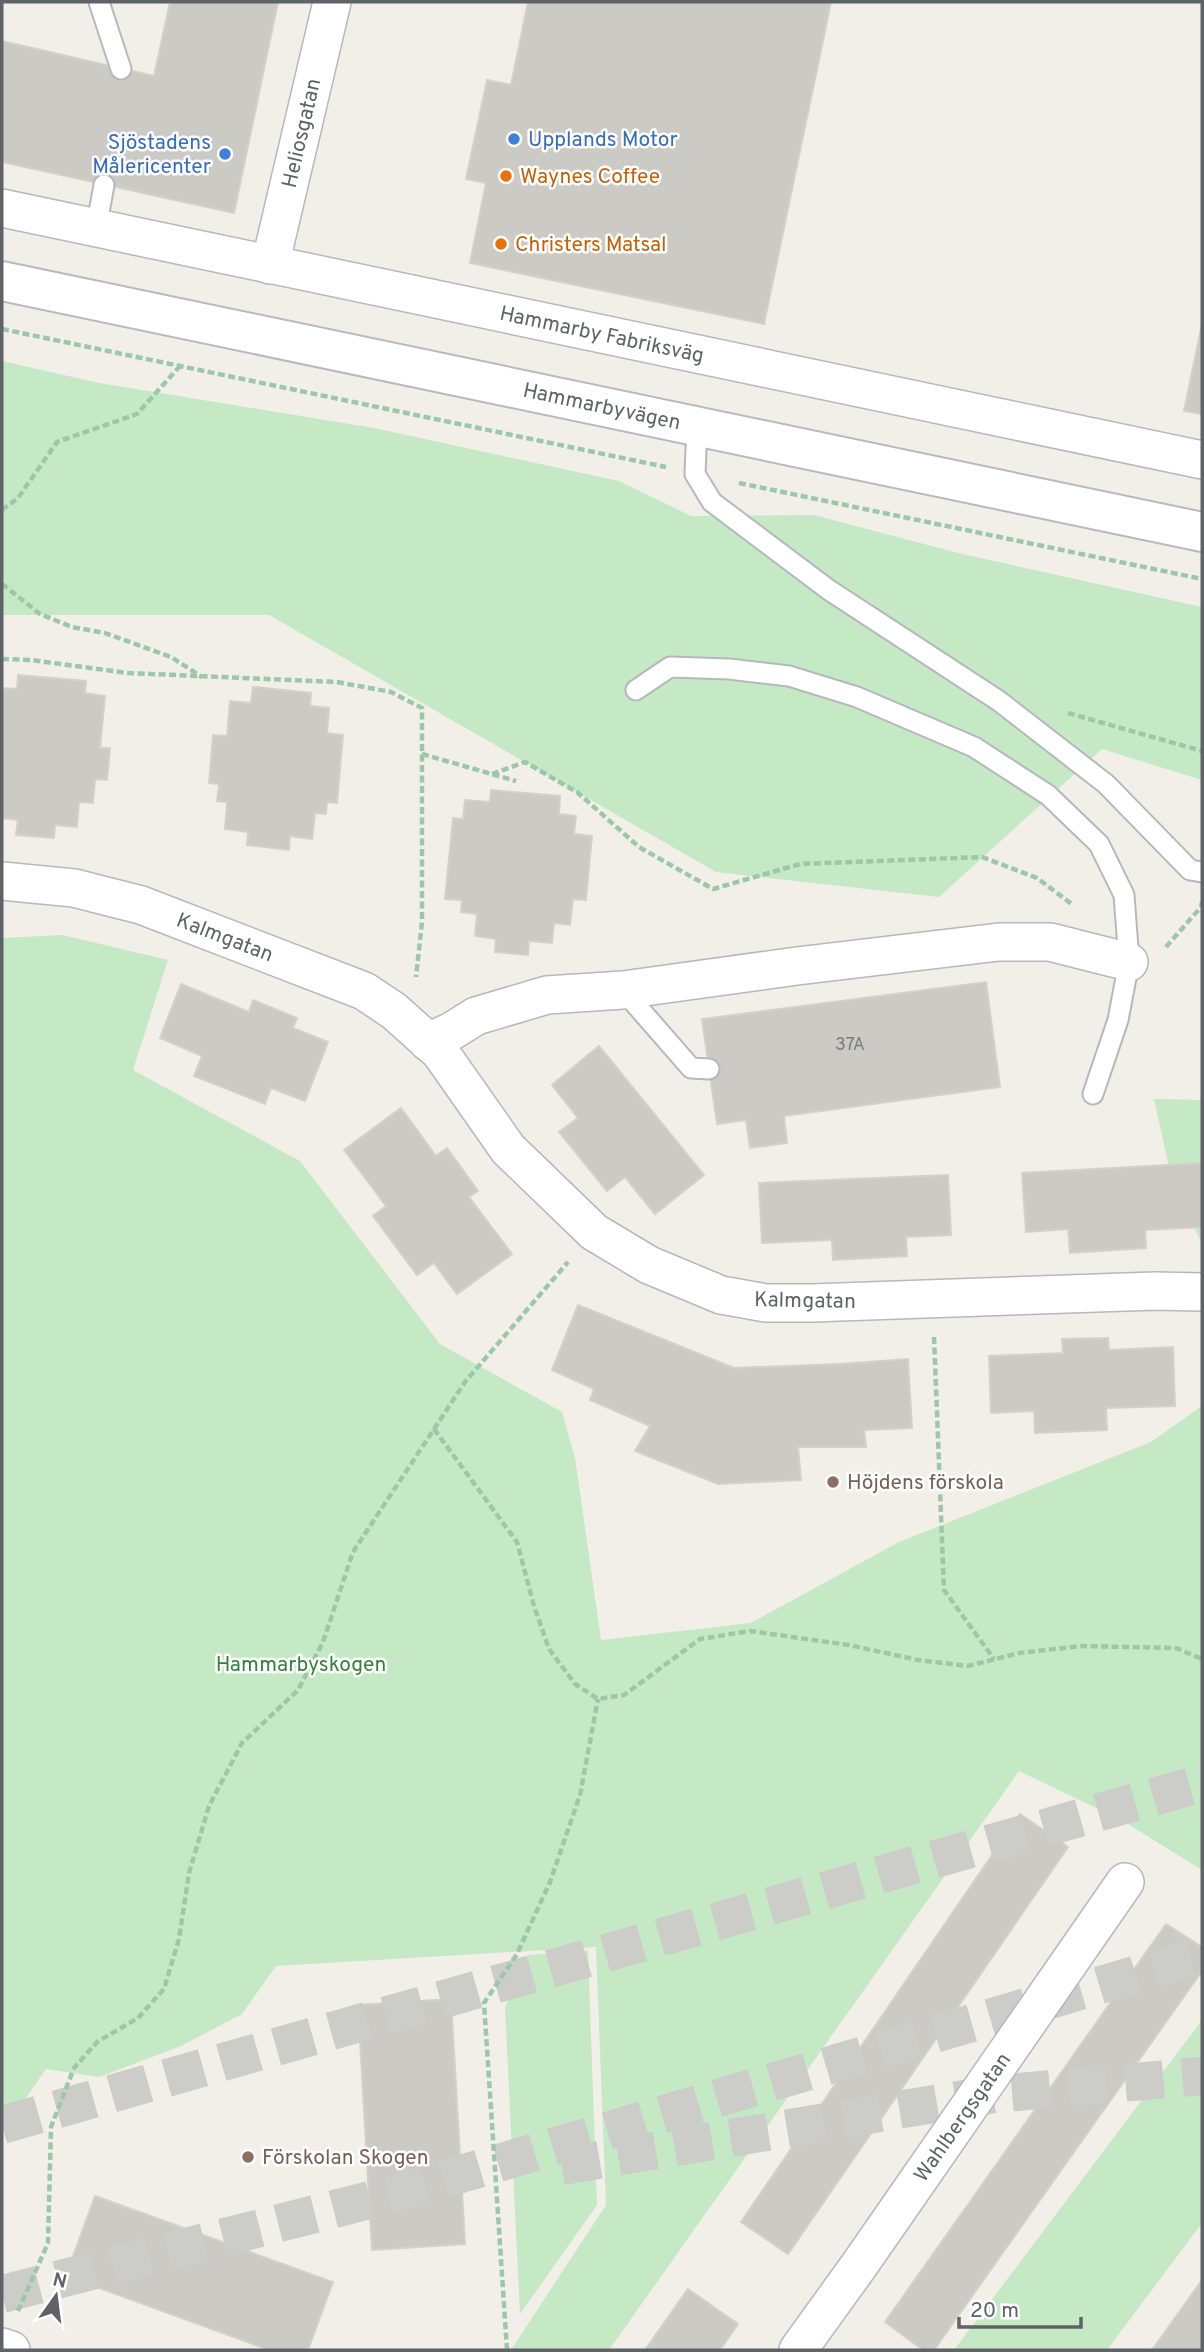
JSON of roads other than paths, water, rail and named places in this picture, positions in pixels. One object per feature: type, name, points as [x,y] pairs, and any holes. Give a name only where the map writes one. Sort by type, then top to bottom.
[{"type":"main road","name":"Hammarbyvägen","points":[[2,281],[1202,532]]},
{"type":"street","name":"Heliosgatan","points":[[270,265],[332,2]]},
{"type":"street","name":"Hammarby Fabriksväg","points":[[2,208],[1202,460]]},
{"type":"street","name":"Kalmgatan","points":[[2,881],[74,888],[141,905],[363,991],[440,1037],[440,1052],[508,1149],[594,1232],[649,1265],[721,1295],[766,1303],[1155,1291],[1202,1292]]},
{"type":"street","points":[[440,1037],[476,1016],[547,995],[623,990],[797,965],[999,942],[1050,942],[1129,962]]},
{"type":"street","name":"Wahlbergsgatan","points":[[798,2350],[1125,1882]]},
{"type":"street","points":[[2,2347],[11,2350]]},
{"type":"lane","points":[[99,2],[121,69]]},
{"type":"lane","points":[[96,229],[103,185]]},
{"type":"lane","points":[[697,426],[695,474],[712,502],[829,590],[999,701],[1106,784],[1190,870],[1202,872]]},
{"type":"lane","points":[[636,691],[670,667],[729,669],[789,676],[857,698],[974,747],[1048,794],[1099,844],[1124,895],[1129,962],[1118,1020],[1093,1094]]},
{"type":"lane","points":[[623,990],[691,1068],[709,1069]]},
{"type":"tunnel","points":[[2,2125],[1202,1783]]},
{"type":"tunnel","points":[[2,2294],[397,2193],[1202,1955]]},
{"type":"tunnel","points":[[562,2166],[994,2094],[1202,2076]]},
{"type":"place","name":"Upplands Motor","points":[[514,139]]},
{"type":"place","name":"Sjöstadens Målericenter","points":[[225,154]]},
{"type":"place","name":"Waynes Coffee","points":[[506,176]]},
{"type":"place","name":"Christers Matsal","points":[[501,244]]},
{"type":"place","name":"Höjdens förskola","points":[[833,1482]]},
{"type":"place","name":"Förskolan Skogen","points":[[248,2157]]},
{"type":"park label","name":"Hammarbyskogen","points":[[301,1664]]}]
